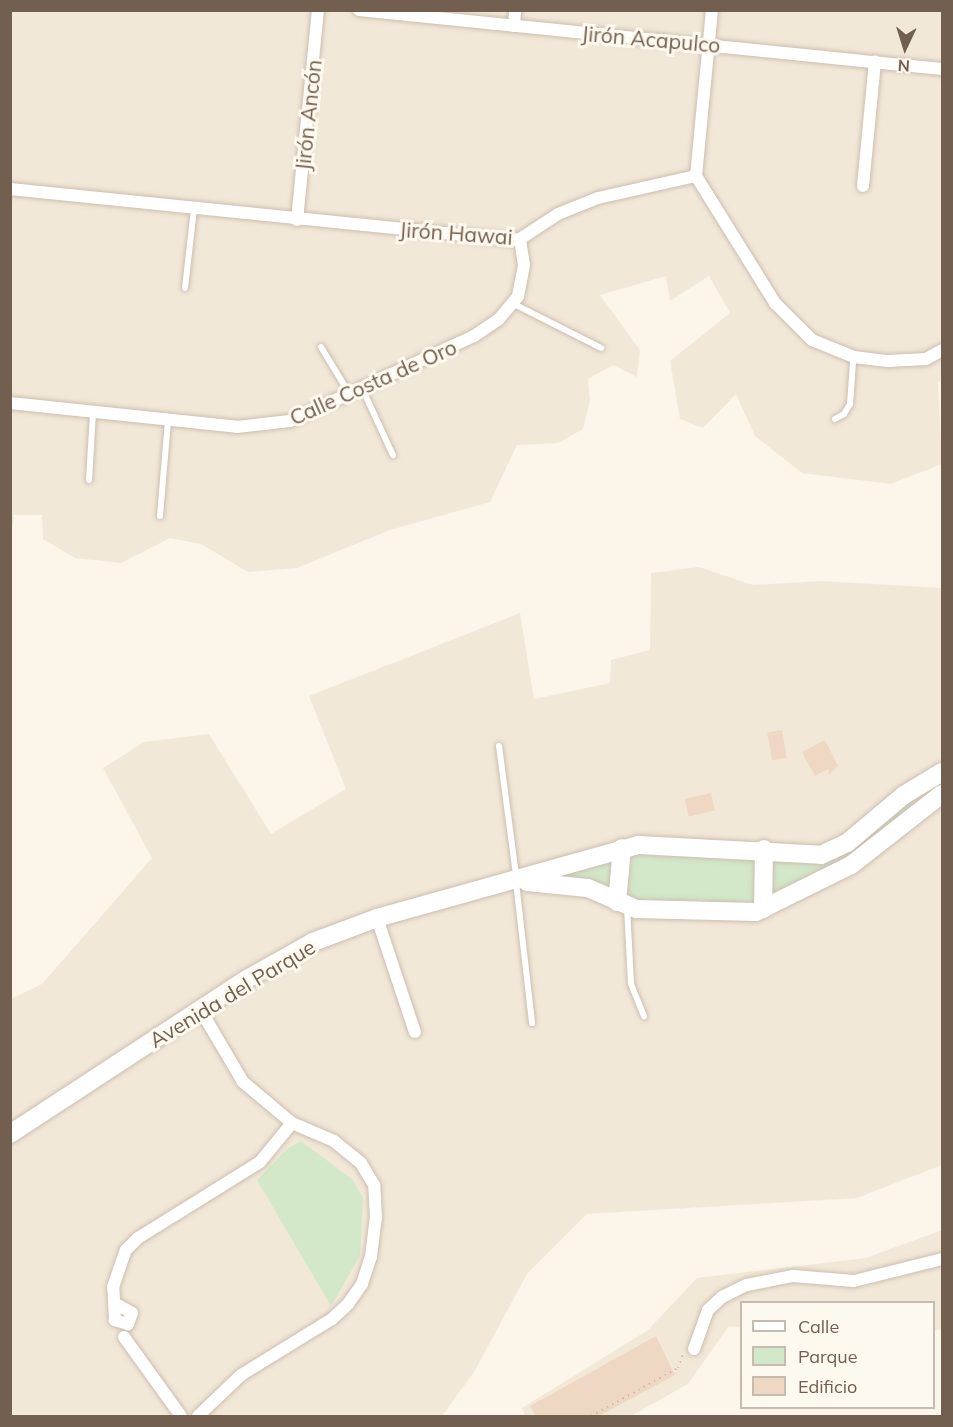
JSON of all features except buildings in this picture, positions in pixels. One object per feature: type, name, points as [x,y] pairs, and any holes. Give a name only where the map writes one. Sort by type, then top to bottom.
[{"type":"street","name":"Jirón Ancón","points":[[297,220],[318,10]]},
{"type":"street","name":"Jirón Acapulco","points":[[359,10],[942,69]]},
{"type":"street","points":[[514,26],[515,10]]},
{"type":"street","points":[[712,10],[696,176],[775,303],[812,340],[854,360],[910,362],[942,350]]},
{"type":"street","points":[[863,186],[875,62]]},
{"type":"street","name":"Jirón Hawai","points":[[10,189],[297,220],[520,239],[558,214],[598,198],[696,176]]},
{"type":"street","name":"Calle Costa de Oro","points":[[10,403],[168,420],[268,426],[305,415],[474,336],[499,318],[518,296],[524,265],[520,239]]},
{"type":"street","name":"Avenida del Parque","points":[[10,1134],[200,1009],[314,942],[377,918],[639,845],[764,849],[821,855],[847,843],[904,795],[942,772]]},
{"type":"street","name":"Avenida del Parque","points":[[513,880],[588,888],[622,904],[763,909],[851,866],[942,794]]},
{"type":"street","points":[[622,848],[622,904]]},
{"type":"street","points":[[763,909],[764,849]]},
{"type":"street","points":[[377,918],[415,1032]]},
{"type":"street","points":[[198,1416],[241,1375],[332,1319],[348,1304],[362,1284],[371,1257],[374,1185],[361,1163],[334,1141],[292,1123],[243,1082],[200,1009]]},
{"type":"street","points":[[128,1324],[115,1320],[116,1304],[113,1287],[126,1250],[138,1238],[260,1162],[292,1123]]},
{"type":"street","points":[[694,1349],[708,1310],[722,1297],[747,1285],[794,1276],[854,1281],[942,1259]]},
{"type":"street","points":[[124,1337],[181,1416]]},
{"type":"lane","points":[[185,288],[194,209]]},
{"type":"lane","points":[[512,303],[601,348]]},
{"type":"lane","points":[[321,347],[349,393]]},
{"type":"lane","points":[[835,418],[844,414],[849,404],[854,360]]},
{"type":"lane","points":[[361,388],[393,455]]},
{"type":"lane","points":[[89,480],[93,413]]},
{"type":"lane","points":[[160,516],[168,420]]},
{"type":"lane","points":[[499,746],[513,880],[532,1023]]},
{"type":"lane","points":[[622,904],[631,984],[644,1017]]},
{"type":"path","points":[[591,1416],[678,1368],[683,1353],[694,1349]]},
{"type":"shaded area","points":[[11,11],[942,11],[942,378],[938,383],[942,464],[891,484],[802,473],[755,436],[736,394],[703,428],[680,419],[670,361],[730,313],[709,276],[670,301],[666,276],[600,295],[640,350],[637,377],[613,365],[588,379],[590,401],[583,429],[558,443],[517,445],[490,502],[390,530],[297,568],[248,572],[201,544],[170,538],[121,563],[75,558],[43,539],[42,515],[14,515],[11,537]]},
{"type":"shaded area","points":[[699,567],[753,585],[822,581],[942,588],[942,1165],[857,1198],[587,1214],[527,1274],[474,1372],[442,1416],[11,1416],[11,999],[42,984],[152,858],[103,768],[144,742],[209,734],[271,834],[346,789],[309,696],[520,613],[534,699],[610,683],[611,660],[650,650],[651,573]]},
{"type":"shaded area","points":[[942,1230],[942,1329],[935,1331],[935,1301],[740,1301],[740,1327],[729,1326],[688,1384],[631,1416],[525,1416],[522,1408],[648,1330],[697,1278],[866,1258]]},
{"type":"green space","points":[[940,780],[940,790],[845,862],[773,895],[769,892],[772,857],[814,860]]},
{"type":"green space","points":[[633,851],[748,856],[754,861],[755,898],[746,904],[633,902],[627,896]]},
{"type":"green space","points":[[606,860],[615,862],[614,890],[567,875],[567,871]]},
{"type":"green space","points":[[301,1141],[353,1180],[363,1198],[360,1256],[331,1306],[257,1180],[287,1149]]}]
